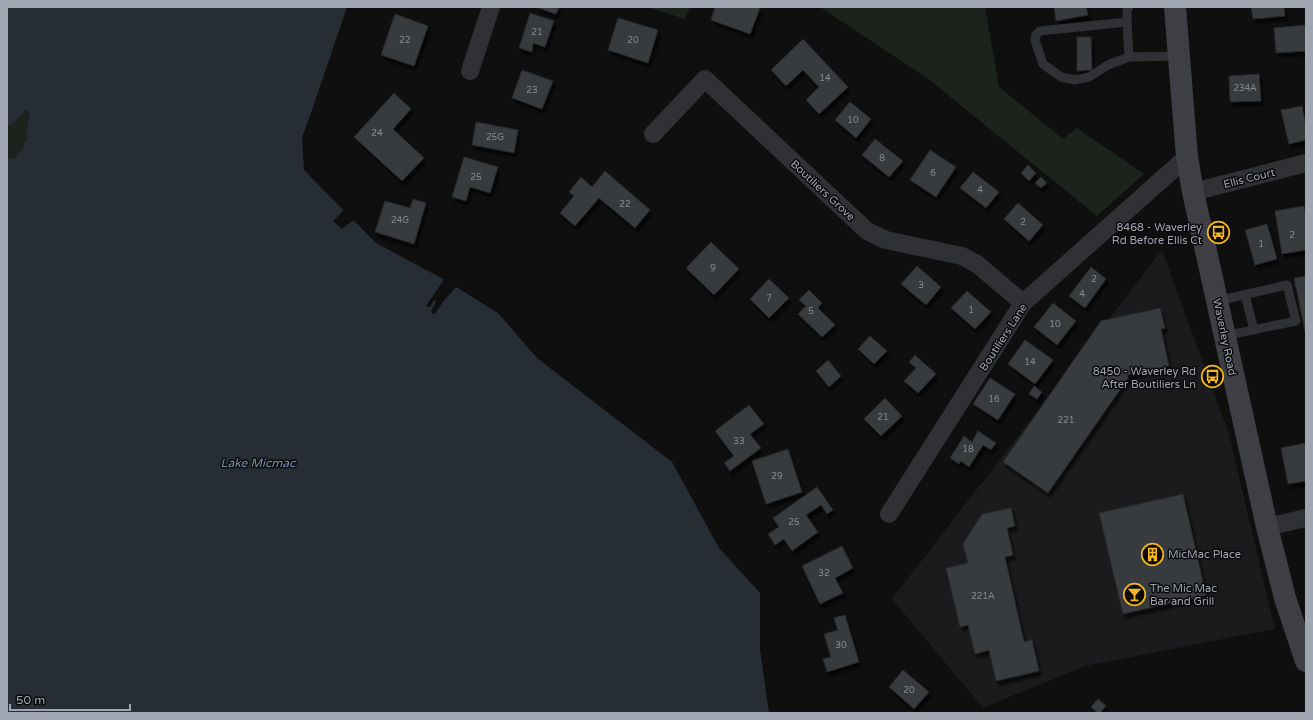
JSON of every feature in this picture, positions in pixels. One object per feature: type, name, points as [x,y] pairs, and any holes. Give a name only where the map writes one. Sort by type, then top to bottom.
[{"type":"main road","name":"Waverley Road","points":[[1175,7],[1187,157],[1192,192],[1267,527],[1285,598],[1306,661]]},
{"type":"street","points":[[470,71],[491,7]]},
{"type":"street","name":"Boutiliers Grove","points":[[653,134],[705,79],[867,231],[886,240],[962,256],[977,264],[1023,303]]},
{"type":"street","name":"Boutiliers Lane","points":[[889,514],[1023,303],[1187,157]]},
{"type":"street","name":"Ellis Court","points":[[1192,192],[1306,164]]},
{"type":"street","points":[[1267,527],[1306,518]]},
{"type":"lane","points":[[1129,7],[1127,10],[1129,57]]},
{"type":"lane","points":[[1127,22],[1040,31],[1036,35],[1035,40],[1043,64],[1061,77],[1075,80],[1089,76],[1108,65],[1129,57],[1179,56]]},
{"type":"lane","points":[[1217,301],[1287,286],[1296,321],[1224,336]]},
{"type":"lane","points":[[1245,295],[1254,330]]},
{"type":"shaded area","points":[[647,7],[690,7],[685,19]]},
{"type":"shaded area","points":[[820,7],[985,7],[999,87],[1063,139],[1077,128],[1144,174],[1097,216],[927,78]]},
{"type":"shaded area","points":[[24,110],[29,115],[27,140],[24,142],[24,147],[15,159],[7,159],[8,125],[13,124]]},
{"type":"shaded area","points":[[1162,250],[1229,434],[1275,629],[1085,666],[983,708],[892,599]]},
{"type":"water","name":"Lake Micmac","points":[[7,7],[347,7],[302,137],[304,170],[376,243],[445,280],[498,313],[537,358],[672,462],[719,548],[760,593],[760,649],[769,713],[7,713],[7,159],[15,158],[24,147],[24,142],[27,140],[29,117],[25,110],[13,124],[8,125],[7,131]]},
{"type":"pier","points":[[345,209],[355,219],[342,229],[333,221]]},
{"type":"pier","points":[[445,278],[457,286],[442,303],[436,313],[433,314],[431,312],[436,301],[434,300],[430,307],[426,306]]},
{"type":"building","points":[[536,7],[559,7],[556,14]]},
{"type":"building","points":[[715,7],[760,8],[750,34],[711,20]]},
{"type":"building","points":[[1054,7],[1086,7],[1088,15],[1056,21]]},
{"type":"building","points":[[1251,7],[1284,7],[1285,16],[1253,19]]},
{"type":"building","points":[[530,13],[554,21],[545,47],[533,43],[532,52],[519,48]]},
{"type":"building","points":[[395,14],[428,26],[414,66],[381,55]]},
{"type":"building","points":[[618,18],[658,30],[648,63],[608,50]]},
{"type":"building","points":[[1306,25],[1306,51],[1276,53],[1274,28]]},
{"type":"building","points":[[1077,37],[1091,37],[1092,70],[1077,71]]},
{"type":"building","points":[[803,39],[848,87],[819,114],[806,100],[819,87],[803,70],[786,86],[771,70]]},
{"type":"building","points":[[522,70],[553,81],[542,109],[512,98]]},
{"type":"building","points":[[1259,74],[1261,101],[1230,102],[1229,76]]},
{"type":"building","points":[[394,93],[411,109],[393,129],[424,158],[402,181],[354,137]]},
{"type":"building","points":[[850,102],[871,119],[856,138],[835,120]]},
{"type":"building","points":[[1302,106],[1306,127],[1306,140],[1289,144],[1281,110]]},
{"type":"building","points":[[476,122],[518,130],[514,153],[472,145]]},
{"type":"building","points":[[875,139],[903,161],[889,177],[862,155]]},
{"type":"building","points":[[930,150],[956,167],[936,197],[910,180]]},
{"type":"building","points":[[464,157],[498,167],[490,193],[470,187],[466,201],[452,197]]},
{"type":"building","points":[[1028,165],[1036,173],[1029,181],[1021,173]]},
{"type":"building","points":[[605,171],[650,210],[635,228],[599,198],[575,226],[560,213],[574,196],[569,192],[581,177],[592,187]]},
{"type":"building","points":[[973,172],[999,192],[986,208],[960,188]]},
{"type":"building","points":[[1041,177],[1047,183],[1041,188],[1035,183]]},
{"type":"building","points":[[413,199],[426,203],[414,244],[375,232],[385,201],[410,208]]},
{"type":"building","points":[[1018,203],[1043,225],[1029,241],[1004,219]]},
{"type":"building","points":[[1304,206],[1306,219],[1306,250],[1282,254],[1275,211]]},
{"type":"building","points":[[1267,224],[1277,259],[1255,265],[1245,230]]},
{"type":"building","points":[[711,242],[739,269],[714,295],[686,268]]},
{"type":"building","points":[[917,266],[941,287],[926,305],[901,284]]},
{"type":"building","points":[[1091,267],[1106,279],[1085,308],[1069,296]]},
{"type":"building","points":[[1306,276],[1306,336],[1294,278]]},
{"type":"building","points":[[769,279],[789,298],[769,318],[750,299]]},
{"type":"building","points":[[809,290],[822,303],[818,308],[835,325],[822,337],[798,314],[806,306],[799,300]]},
{"type":"building","points":[[967,291],[991,312],[975,329],[951,308]]},
{"type":"building","points":[[1053,303],[1076,321],[1057,345],[1034,327]]},
{"type":"building","points":[[1160,308],[1165,328],[1161,329],[1169,366],[1127,375],[1128,378],[1048,493],[1003,462],[1101,321]]},
{"type":"building","points":[[870,336],[887,351],[874,364],[858,349]]},
{"type":"building","points":[[1025,340],[1053,360],[1035,384],[1008,364]]},
{"type":"building","points":[[915,355],[936,374],[918,393],[904,381],[916,368],[909,362]]},
{"type":"building","points":[[828,360],[841,376],[829,387],[816,371]]},
{"type":"building","points":[[990,378],[1015,394],[998,420],[973,404]]},
{"type":"building","points":[[1034,386],[1042,392],[1037,399],[1029,394]]},
{"type":"building","points":[[885,398],[902,416],[881,436],[864,419]]},
{"type":"building","points":[[749,405],[764,424],[750,434],[761,448],[730,471],[724,463],[734,456],[715,431]]},
{"type":"building","points":[[978,431],[996,443],[991,450],[983,445],[969,467],[961,461],[959,464],[950,458],[964,436],[972,442]]},
{"type":"building","points":[[1306,443],[1306,481],[1288,484],[1281,448]]},
{"type":"building","points":[[788,449],[802,492],[766,504],[752,461]]},
{"type":"building","points":[[817,487],[833,510],[827,514],[821,505],[806,515],[818,532],[792,551],[784,539],[775,545],[768,534],[779,527],[773,518]]},
{"type":"building","name":"MicMac Place","points":[[1183,494],[1206,595],[1123,614],[1099,513]]},
{"type":"building","points":[[1011,508],[1015,526],[1007,528],[1013,555],[1005,557],[1024,642],[1032,640],[1039,671],[996,681],[989,650],[975,654],[968,625],[960,627],[946,568],[968,563],[963,544],[982,514]]},
{"type":"building","points":[[842,546],[853,568],[835,578],[843,593],[820,604],[802,566]]},
{"type":"building","points":[[845,615],[859,662],[827,672],[823,659],[831,657],[824,634],[838,630],[834,618]]},
{"type":"building","points":[[903,670],[929,692],[914,709],[889,687]]},
{"type":"building","points":[[1098,699],[1106,706],[1100,713],[1091,707]]},
{"type":"place","name":"8468 - Waverley Rd Before Ellis Ct","points":[[1218,233]]},
{"type":"place","name":"8450 - Waverley Rd After Boutiliers Ln","points":[[1212,377]]},
{"type":"place","name":"MicMac Place","points":[[1153,554]]},
{"type":"place","name":"The Mic Mac Bar and Grill","points":[[1134,594]]}]
